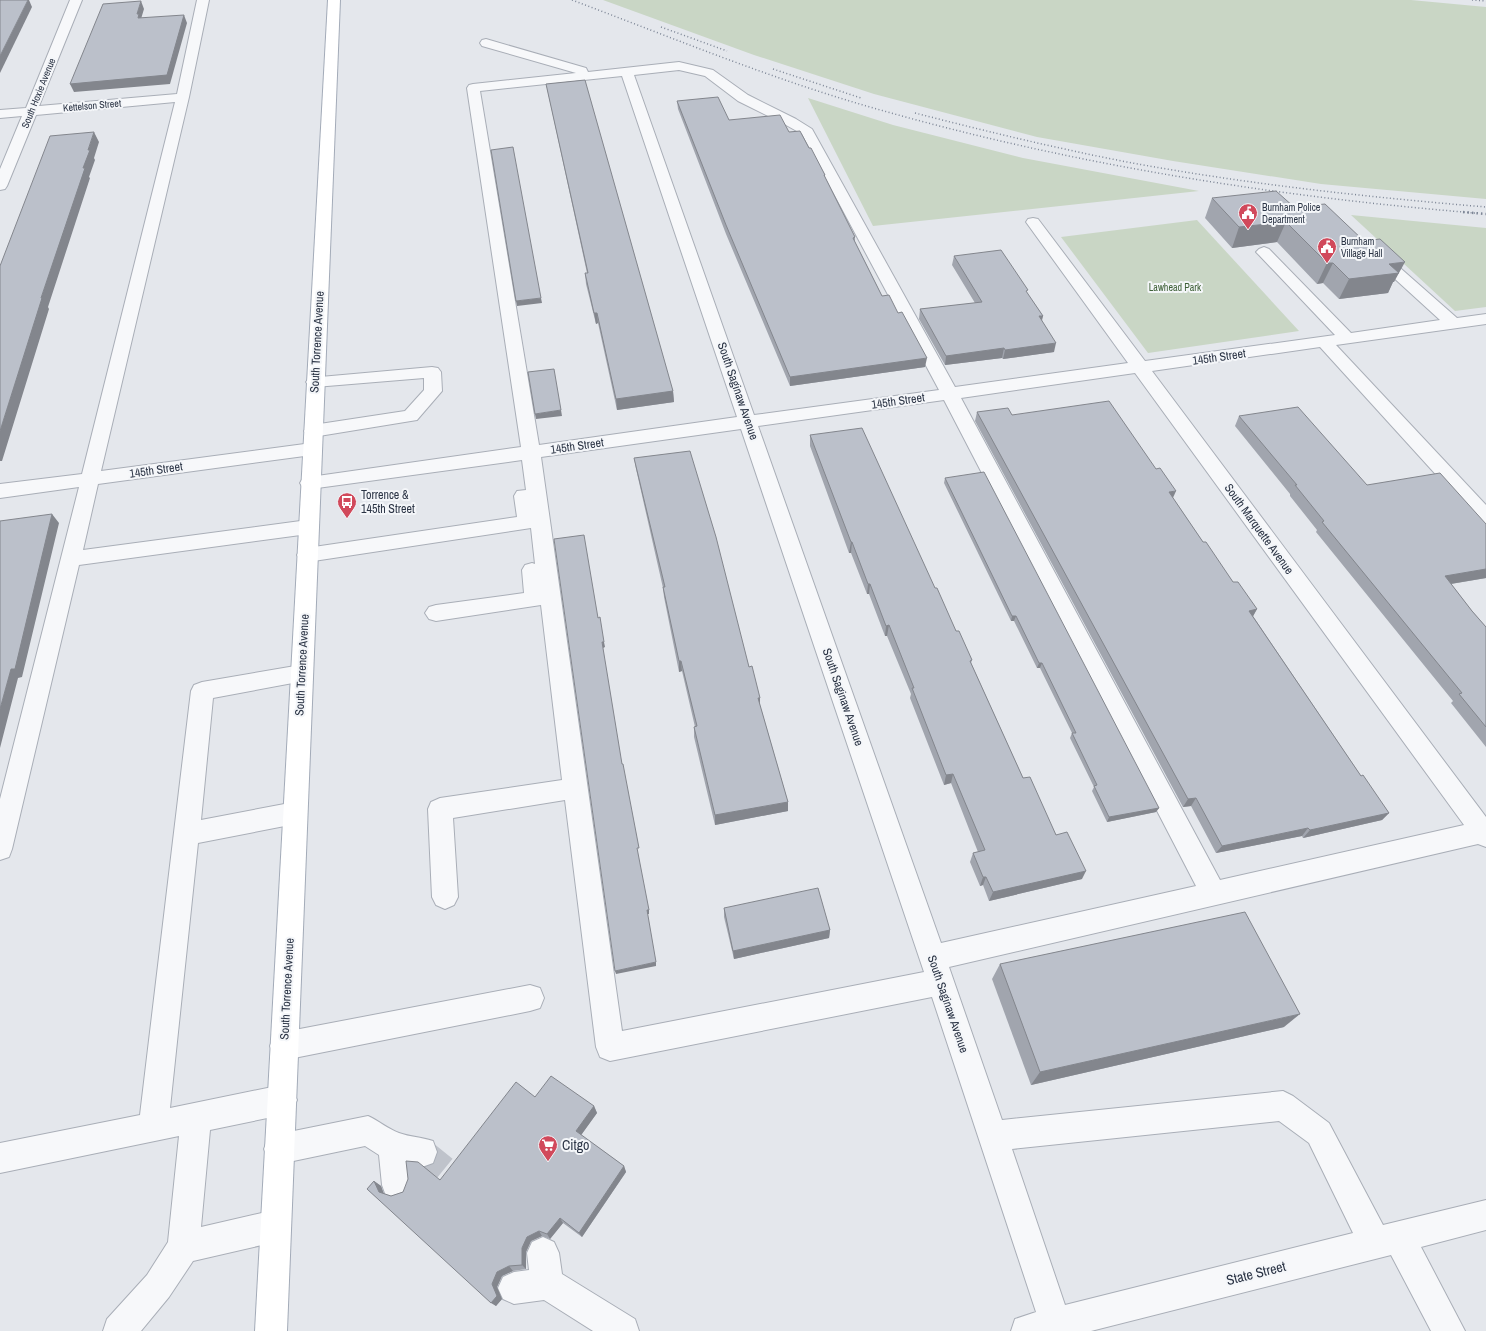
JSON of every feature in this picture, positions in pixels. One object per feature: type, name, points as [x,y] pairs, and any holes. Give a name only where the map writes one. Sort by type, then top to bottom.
[{"type":"main road","name":"South Torrence Avenue","points":[[270,1331],[334,0]]},
{"type":"street","name":"South Hoxie Avenue","points":[[0,186],[76,0]]},
{"type":"street","points":[[0,849],[183,96],[203,0]]},
{"type":"street","points":[[486,43],[582,71],[583,76]]},
{"type":"street","points":[[1214,894],[950,394],[807,132],[791,122],[743,98],[709,73],[679,66],[473,88],[575,788],[610,1047],[937,970],[1214,894],[1484,830]]},
{"type":"street","name":"South Saginaw Avenue","points":[[627,72],[993,1136],[1047,1329]]},
{"type":"street","name":"Kettelson Street","points":[[0,114],[183,96]]},
{"type":"street","name":"South Marquette Avenue","points":[[1032,222],[1484,830]]},
{"type":"street","points":[[1367,246],[1453,324]]},
{"type":"street","points":[[1264,252],[1348,338]]},
{"type":"street","name":"145th Street","points":[[310,484],[1486,319]]},
{"type":"street","points":[[1324,342],[1486,517]]},
{"type":"street","name":"145th Street","points":[[0,491],[90,479],[312,440],[411,416],[433,391],[432,372],[315,382]]},
{"type":"street","points":[[436,613],[534,599],[527,522],[525,453]]},
{"type":"street","points":[[307,555],[527,522]]},
{"type":"street","points":[[70,559],[308,527]]},
{"type":"street","points":[[153,1126],[202,691],[302,674]]},
{"type":"street","points":[[445,897],[440,809],[575,788]]},
{"type":"street","points":[[187,834],[295,813]]},
{"type":"street","points":[[284,1046],[530,998]]},
{"type":"street","points":[[0,1158],[282,1100]]},
{"type":"street","points":[[993,1136],[1283,1106],[1319,1133],[1387,1240],[1449,1331]]},
{"type":"street","points":[[119,1331],[158,1286],[183,1247],[196,1118]]},
{"type":"street","points":[[279,1149],[368,1131],[393,1147],[422,1152]]},
{"type":"street","points":[[393,1147],[396,1184]]},
{"type":"street","name":"State Street","points":[[1047,1329],[1486,1215]]},
{"type":"street","points":[[183,1247],[275,1226]]},
{"type":"street","points":[[543,1253],[547,1283]]},
{"type":"street","points":[[514,1288],[547,1283],[623,1331]]},
{"type":"green space","points":[[603,0],[1411,0],[1486,7],[1486,199],[1321,184],[1173,161],[1037,137],[874,94],[754,55]]},
{"type":"green space","points":[[808,98],[893,125],[1023,158],[1199,191],[873,226]]},
{"type":"green space","points":[[1351,215],[1486,228],[1486,307],[1455,311]]},
{"type":"green space","name":"Lawhead Park","points":[[1197,220],[1299,331],[1148,353],[1061,237]]},
{"type":"building","points":[[0,0],[28,0],[0,56]]},
{"type":"building","points":[[141,1],[137,14],[139,14],[138,18],[184,15],[167,75],[70,84],[103,4]]},
{"type":"building","points":[[585,80],[673,391],[616,399],[597,313],[594,313],[585,273],[588,273],[546,84]]},
{"type":"building","points":[[718,97],[729,120],[780,115],[789,132],[800,131],[825,175],[855,237],[853,238],[882,296],[889,295],[898,313],[902,312],[927,358],[790,377],[726,225],[677,101]]},
{"type":"building","points":[[94,132],[88,150],[90,150],[83,168],[85,168],[41,298],[0,431],[0,266],[50,136]]},
{"type":"building","points":[[513,147],[541,298],[516,301],[491,150]]},
{"type":"building","points":[[1276,191],[1294,207],[1325,204],[1364,241],[1380,239],[1405,262],[1389,264],[1399,273],[1349,279],[1333,263],[1327,263],[1286,222],[1239,227],[1212,198]]},
{"type":"building","points":[[1001,250],[1028,290],[1026,291],[1043,316],[1039,316],[1056,343],[946,356],[920,309],[982,302],[954,256]]},
{"type":"building","points":[[554,369],[561,410],[535,414],[528,372]]},
{"type":"building","points":[[1109,401],[1156,469],[1160,468],[1176,491],[1169,492],[1203,542],[1206,542],[1233,582],[1238,582],[1257,609],[1249,611],[1361,776],[1363,775],[1389,813],[1310,830],[1308,828],[1222,846],[1196,798],[1188,799],[977,412],[1008,408],[1012,415]]},
{"type":"building","points":[[1298,407],[1367,485],[1440,473],[1486,524],[1486,569],[1445,576],[1486,627],[1486,727],[1459,694],[1462,693],[1322,522],[1324,521],[1295,485],[1297,485],[1239,416]]},
{"type":"building","points":[[862,428],[935,588],[937,588],[956,631],[959,631],[972,660],[970,661],[1023,778],[1030,777],[1056,835],[1067,832],[1086,871],[993,892],[986,877],[983,877],[973,853],[985,850],[953,774],[946,775],[889,625],[886,626],[870,584],[868,584],[810,435]]},
{"type":"building","points":[[690,451],[716,537],[749,667],[752,666],[760,698],[758,698],[788,802],[715,815],[694,727],[697,726],[681,661],[679,661],[663,587],[665,587],[634,458]]},
{"type":"building","points":[[984,472],[1159,808],[1109,817],[1094,786],[1097,785],[1072,733],[1076,733],[1042,663],[1039,663],[1016,616],[1012,616],[945,478]]},
{"type":"building","points":[[52,514],[15,669],[11,669],[0,709],[0,521]]},
{"type":"building","points":[[584,535],[598,618],[600,617],[604,642],[602,642],[622,764],[639,848],[637,848],[649,910],[647,910],[656,962],[615,971],[554,539]]},
{"type":"building","points":[[818,888],[830,930],[733,951],[724,908]]},
{"type":"building","points":[[1245,912],[1300,1014],[1040,1072],[1000,964]]},
{"type":"building","points":[[551,1076],[594,1106],[576,1131],[624,1166],[579,1233],[560,1218],[547,1234],[539,1231],[527,1237],[522,1248],[522,1265],[509,1266],[497,1272],[492,1284],[497,1296],[491,1303],[367,1189],[374,1181],[379,1192],[391,1196],[403,1192],[408,1179],[406,1161],[418,1162],[440,1180],[516,1082],[535,1097]]},
{"type":"tunnel","points":[[422,1152],[470,1191]]},
{"type":"railway","points":[[572,0],[716,55],[826,94],[938,126],[1013,144],[1090,160],[1243,187],[1397,206],[1475,213]]},
{"type":"railway","points":[[1472,0],[1486,1]]},
{"type":"railway","points":[[661,27],[727,51]]},
{"type":"railway","points":[[773,69],[861,98]]},
{"type":"railway","points":[[915,113],[1047,145],[1172,170],[1306,189],[1486,207]]},
{"type":"railway","points":[[1463,212],[1486,214]]},
{"type":"place","name":"Burnham Police Department","points":[[1248,230]]},
{"type":"place","name":"Burnham Village Hall","points":[[1327,264]]},
{"type":"place","name":"Torrence & 145th Street","points":[[347,519]]},
{"type":"place","name":"Citgo","points":[[548,1162]]}]
